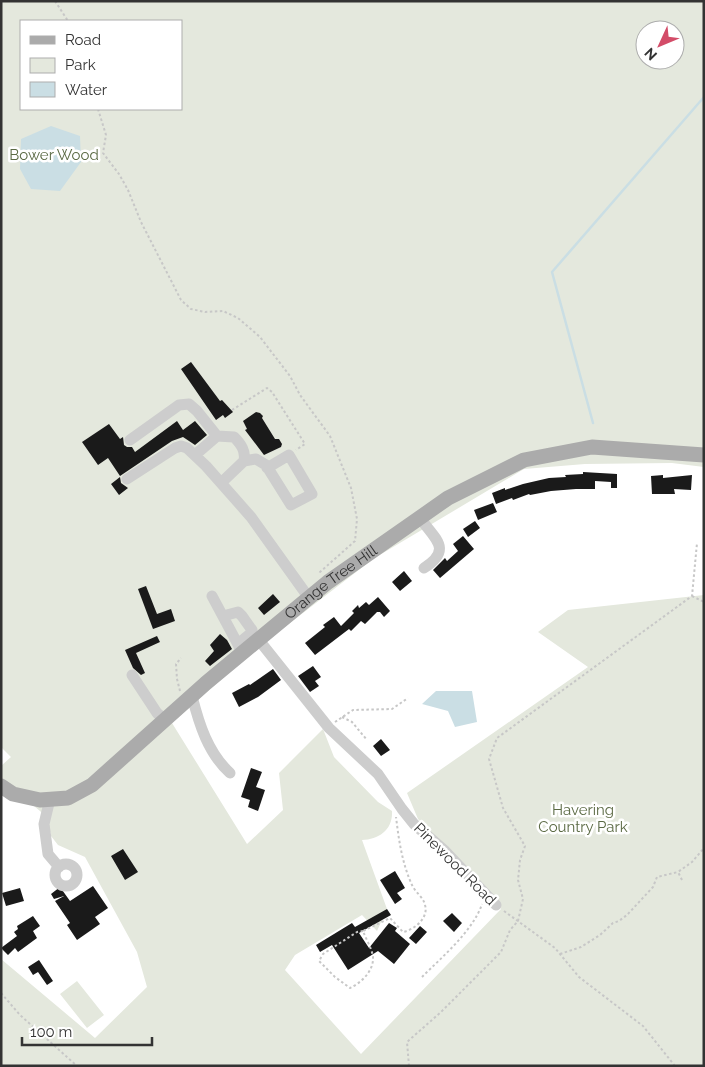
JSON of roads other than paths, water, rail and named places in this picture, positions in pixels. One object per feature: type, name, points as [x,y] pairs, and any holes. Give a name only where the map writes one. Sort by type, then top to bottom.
[{"type":"main road","name":"Orange Tree Hill","points":[[1,786],[13,794],[40,800],[68,798],[92,784],[189,698],[240,648],[258,639],[314,594],[448,498],[524,460],[592,447],[704,455]]},
{"type":"street","points":[[130,440],[179,405],[189,404],[198,411],[217,436]]},
{"type":"street","points":[[195,455],[217,436],[234,437],[242,445],[245,456],[244,461]]},
{"type":"street","points":[[127,479],[175,448],[181,446],[187,448],[251,517],[314,594]]},
{"type":"street","points":[[221,483],[244,461],[256,459],[268,468],[291,505],[312,494],[289,455],[268,468]]},
{"type":"street","points":[[420,518],[440,545],[438,556],[424,568]]},
{"type":"street","points":[[212,596],[240,648],[252,630],[238,612],[223,616]]},
{"type":"street","name":"Pinewood Road","points":[[258,639],[328,727],[378,774],[414,824],[445,851],[496,906]]},
{"type":"street","points":[[132,675],[157,713],[165,720]]},
{"type":"street","points":[[189,698],[212,752],[219,763],[230,773]]},
{"type":"street","points":[[50,799],[44,824],[48,854],[59,867]]},
{"type":"water","points":[[51,126],[80,136],[81,162],[60,191],[31,189],[20,169],[21,139]]},
{"type":"water","points":[[436,691],[472,691],[477,722],[455,727],[448,711],[422,704]]},
{"type":"waterway","points":[[593,423],[552,272],[704,97]]},
{"type":"park label","name":"Bower Wood","points":[[54,155]]},
{"type":"park label","name":"Havering Country Park","points":[[583,818]]}]
